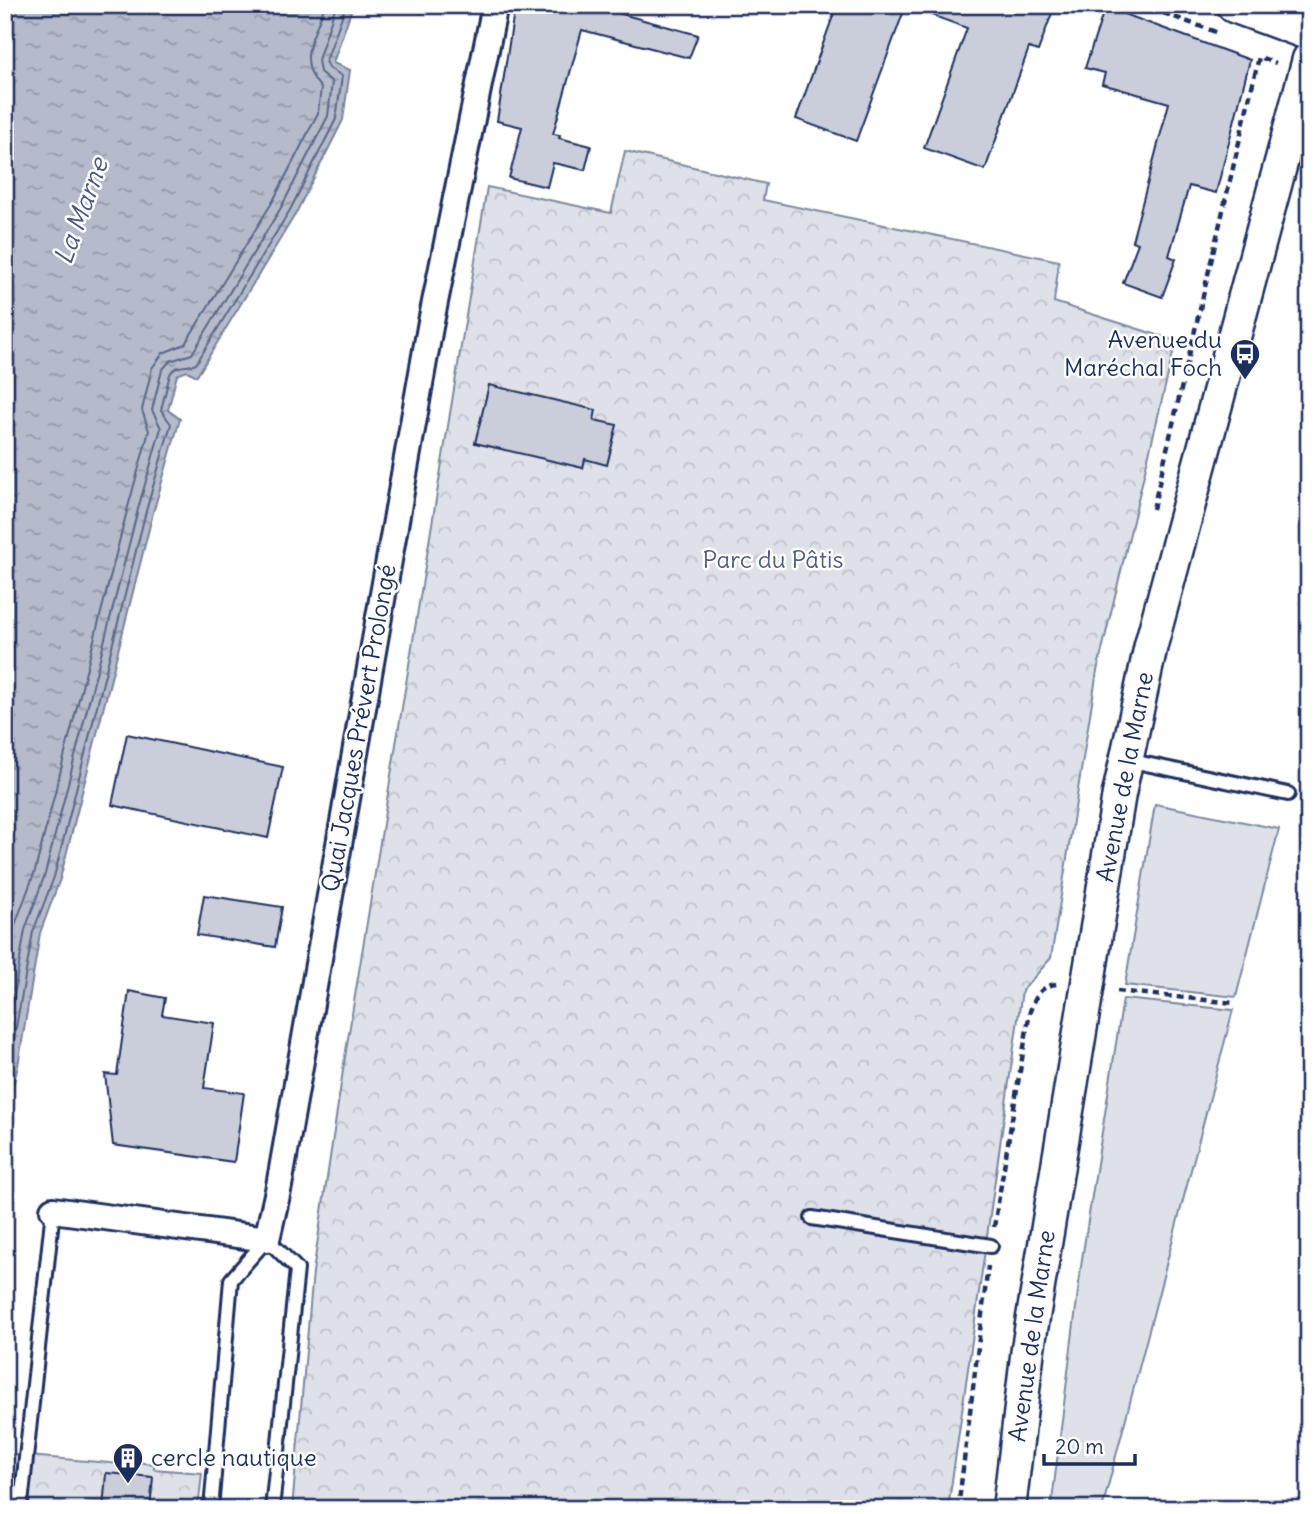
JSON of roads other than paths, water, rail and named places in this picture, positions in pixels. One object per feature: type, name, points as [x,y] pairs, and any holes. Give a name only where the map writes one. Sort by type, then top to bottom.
[{"type":"main road","points":[[1232,21],[1309,32]]},
{"type":"street","name":"Quai Jacques Prévert Prolongé","points":[[267,1239],[279,1186],[430,327],[495,5]]},
{"type":"street","name":"Avenue de la Marne","points":[[1009,1509],[1031,1335],[1126,760],[1154,632],[1309,59]]},
{"type":"street","points":[[53,1210],[267,1239]]},
{"type":"lane","points":[[1126,760],[1288,794]]},
{"type":"lane","points":[[21,1504],[53,1210]]},
{"type":"lane","points":[[812,1218],[991,1246]]},
{"type":"lane","points":[[211,1509],[231,1280],[267,1239],[298,1269],[272,1509]]},
{"type":"water","name":"La Marne","points":[[7,5],[353,5],[333,63],[350,70],[343,120],[296,213],[197,376],[187,371],[177,375],[168,410],[180,419],[153,513],[60,879],[40,933],[18,1066],[5,1118],[5,10]]},
{"type":"place","name":"Avenue du Maréchal Foch","points":[[1245,381]]},
{"type":"place","name":"cercle nautique","points":[[128,1485]]},
{"type":"park label","name":"Parc du Pâtis","points":[[773,560]]}]
